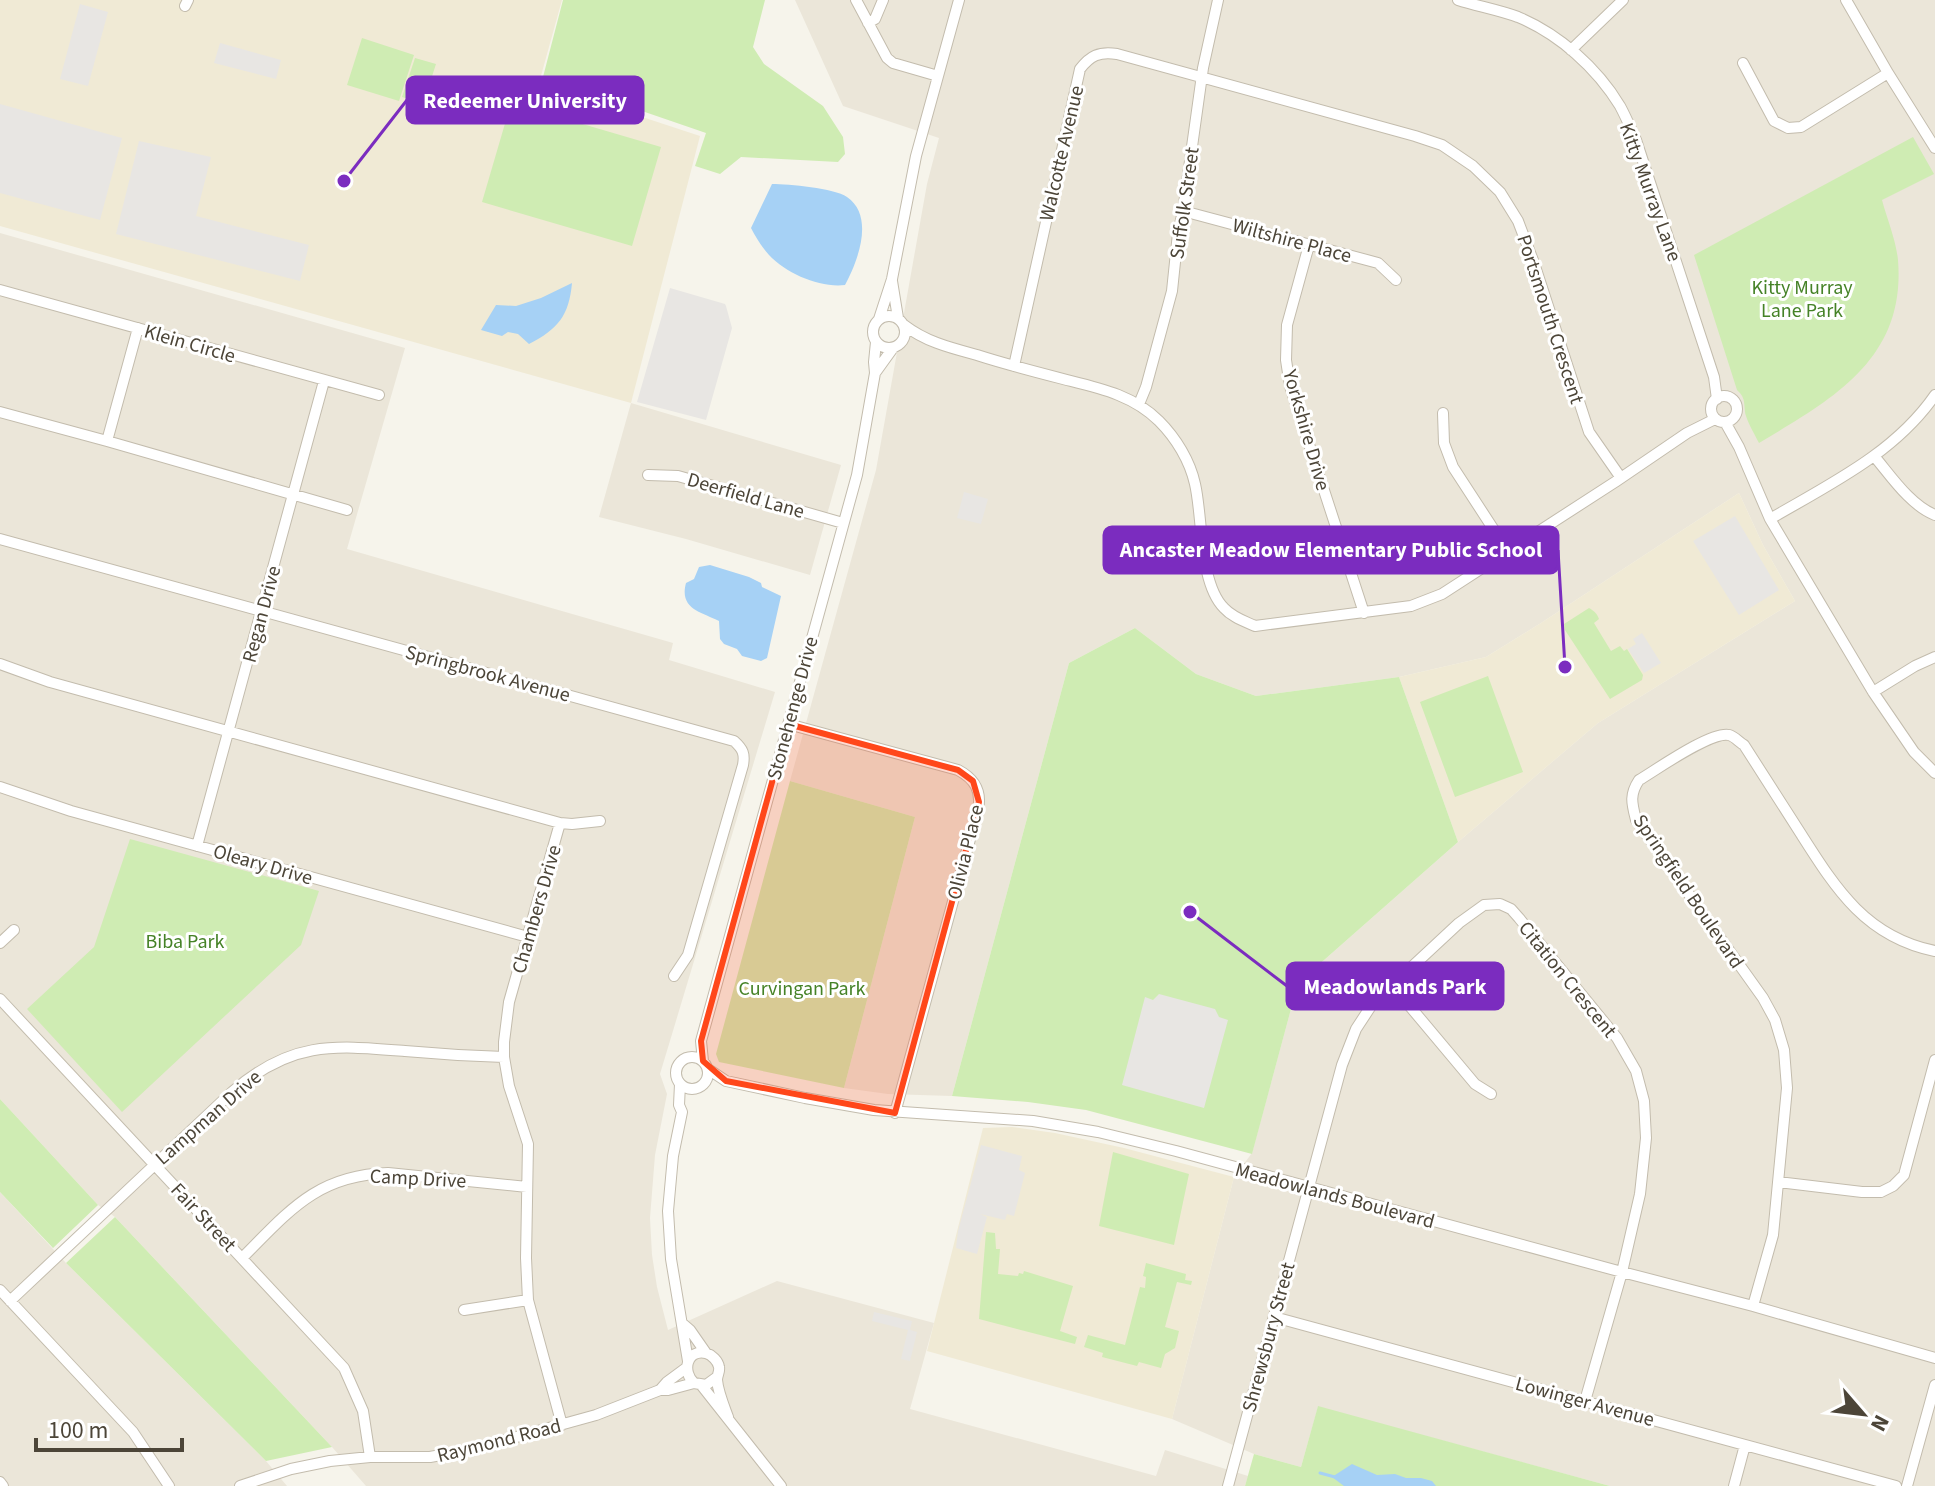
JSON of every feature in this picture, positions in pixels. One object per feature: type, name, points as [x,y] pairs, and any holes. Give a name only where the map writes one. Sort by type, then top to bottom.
[{"type":"street","points":[[856,0],[884,54],[893,63],[938,76]]},
{"type":"street","points":[[868,23],[875,19],[883,0]]},
{"type":"street","points":[[927,341],[883,347],[876,342],[872,332],[892,279],[916,156],[959,0]]},
{"type":"street","name":"Suffolk Street","points":[[1139,404],[1172,291],[1201,78],[1218,0]]},
{"type":"street","name":"Kitty Murray Lane","points":[[1458,0],[1531,23],[1571,50],[1598,76],[1620,105],[1636,140],[1722,398],[1735,401],[1737,406],[1737,411],[1721,418]]},
{"type":"street","points":[[1571,50],[1623,0]]},
{"type":"street","points":[[1850,1],[1888,73],[1935,148]]},
{"type":"street","name":"Walcotte Avenue","points":[[1014,366],[1080,69],[1090,56],[1106,52],[1201,78]]},
{"type":"street","points":[[1743,63],[1774,121],[1788,128],[1801,127],[1888,73]]},
{"type":"street","name":"Portsmouth Crescent","points":[[1201,78],[1415,136],[1442,145],[1473,166],[1500,192],[1518,221],[1589,432],[1621,478]]},
{"type":"street","name":"Wiltshire Place","points":[[1183,211],[1378,263],[1396,280]]},
{"type":"street","name":"Yorkshire Drive","points":[[1309,245],[1287,325],[1286,360],[1290,386],[1364,613]]},
{"type":"street","points":[[892,279],[905,335],[897,345]]},
{"type":"street","name":"Klein Circle","points":[[0,290],[379,395]]},
{"type":"street","points":[[879,319],[888,315],[927,341],[1110,391],[1139,404],[1160,422],[1182,451],[1195,483],[1211,587],[1217,600],[1239,620],[1255,626],[1411,606],[1442,594],[1687,433],[1721,418]]},
{"type":"street","points":[[107,441],[138,328]]},
{"type":"street","name":"Stonehenge Drive","points":[[687,1058],[701,1041],[861,455],[875,373],[876,342]]},
{"type":"street","name":"Stonehenge Drive","points":[[875,373],[897,345]]},
{"type":"street","name":"Regan Drive","points":[[197,846],[324,381]]},
{"type":"street","points":[[1770,519],[1874,456],[1905,432],[1935,395]]},
{"type":"street","points":[[1722,398],[1712,405],[1739,447],[1770,519],[1873,692],[1914,752],[1935,773]]},
{"type":"street","points":[[0,412],[347,510]]},
{"type":"street","points":[[1443,413],[1444,443],[1453,467],[1507,550]]},
{"type":"street","points":[[1874,456],[1909,496],[1935,515]]},
{"type":"street","name":"Deerfield Lane","points":[[648,475],[678,476],[843,523]]},
{"type":"street","name":"Springbrook Avenue","points":[[0,539],[734,741],[742,748],[743,765],[688,955],[674,976]]},
{"type":"street","points":[[1873,692],[1935,657]]},
{"type":"street","name":"Chambers Drive","points":[[0,664],[44,680],[560,823],[506,1014],[504,1057],[509,1086],[528,1144],[528,1300],[562,1425]]},
{"type":"street","name":"Olivia Place","points":[[788,724],[958,770],[969,776],[977,786],[978,810],[895,1113]]},
{"type":"street","name":"Springfield Boulevard","points":[[1753,1306],[1773,1235],[1787,1088],[1784,1050],[1775,1020],[1763,998],[1636,820],[1633,790],[1639,780],[1703,741],[1731,735],[1744,745],[1833,884],[1857,911],[1881,931],[1907,944],[1935,951]]},
{"type":"street","name":"Oleary Drive","points":[[0,787],[57,807],[528,937]]},
{"type":"street","points":[[560,823],[600,821]]},
{"type":"street","name":"Citation Crescent","points":[[1309,1188],[1342,1065],[1356,1029],[1373,1003],[1459,923],[1484,905],[1500,904],[1511,909],[1519,918],[1617,1038],[1636,1071],[1644,1101],[1646,1138],[1640,1194],[1622,1272]]},
{"type":"street","points":[[0,943],[14,930]]},
{"type":"street","points":[[1392,985],[1475,1084],[1491,1094]]},
{"type":"street","name":"Fair Street","points":[[0,999],[344,1368],[363,1411],[370,1457]]},
{"type":"street","name":"Stonehenge Drive","points":[[701,1041],[705,1065]]},
{"type":"street","name":"Lampman Drive","points":[[10,1301],[247,1079],[274,1062],[301,1052],[350,1046],[504,1057]]},
{"type":"street","points":[[682,1112],[676,1069],[687,1058],[698,1058],[708,1074],[682,1112],[671,1165],[668,1211],[671,1259],[683,1324],[687,1375],[728,1417],[781,1486]]},
{"type":"street","points":[[1778,1182],[1862,1192],[1881,1192],[1893,1186],[1904,1175],[1935,1060]]},
{"type":"street","name":"Meadowlands Boulevard","points":[[705,1065],[726,1081]]},
{"type":"street","name":"Meadowlands Boulevard","points":[[700,1087],[726,1081],[895,1113],[1070,1126],[1176,1151],[1935,1358]]},
{"type":"street","points":[[680,1084],[687,1089],[700,1087]]},
{"type":"street","name":"Camp Drive","points":[[242,1258],[304,1199],[326,1185],[350,1177],[388,1173],[527,1187]]},
{"type":"street","name":"Shrewsbury Street","points":[[1228,1486],[1309,1188]]},
{"type":"street","points":[[1585,1401],[1622,1272]]},
{"type":"street","points":[[0,1290],[133,1432],[169,1486]]},
{"type":"street","points":[[464,1310],[528,1300]]},
{"type":"street","name":"Lowinger Avenue","points":[[1274,1317],[1896,1486]]},
{"type":"street","points":[[683,1324],[706,1353]]},
{"type":"street","points":[[687,1364],[696,1354],[706,1353],[718,1363],[717,1377],[711,1383],[698,1384]]},
{"type":"street","name":"Raymond Road","points":[[660,1390],[687,1364]]},
{"type":"street","points":[[717,1377],[728,1417]]},
{"type":"street","name":"Raymond Road","points":[[240,1486],[307,1465],[370,1457],[450,1454],[596,1415],[660,1390],[698,1384]]},
{"type":"street","points":[[1907,1486],[1935,1385]]},
{"type":"street","points":[[1734,1486],[1745,1445]]},
{"type":"highlighted area","points":[[788,724],[958,770],[973,781],[979,802],[895,1113],[726,1081],[703,1061],[701,1041]]},
{"type":"shaded area","points":[[0,0],[562,0],[539,83],[700,136],[631,403],[0,226]]},
{"type":"shaded area","points":[[795,0],[1935,0],[1935,1486],[1610,1486],[1318,1407],[1301,1467],[1254,1454],[1172,1419],[1234,1177],[1252,1153],[1298,983],[1598,723],[1795,601],[1763,545],[1739,493],[1486,657],[1399,677],[1256,696],[1196,674],[1135,628],[1069,663],[952,1096],[888,1094],[844,1088],[915,817],[790,781],[876,470],[927,184],[939,138],[843,106]]},
{"type":"shaded area","points":[[80,4],[108,12],[88,86],[60,79]]},
{"type":"shaded area","points":[[220,43],[281,60],[276,79],[214,63]]},
{"type":"shaded area","points":[[0,104],[122,138],[100,220],[0,193]]},
{"type":"shaded area","points":[[139,141],[211,157],[196,216],[309,245],[300,281],[116,234]]},
{"type":"shaded area","points":[[0,233],[405,348],[347,549],[673,643],[669,660],[775,692],[660,1074],[667,1094],[655,1155],[650,1218],[657,1287],[668,1330],[777,1281],[934,1323],[910,1409],[1156,1476],[1165,1450],[1248,1476],[1245,1486],[366,1486],[115,1217],[98,1205],[0,1099]]},
{"type":"shaded area","points":[[670,288],[725,304],[732,328],[706,420],[637,402]]},
{"type":"shaded area","points":[[631,403],[841,465],[810,575],[599,517]]},
{"type":"shaded area","points":[[964,492],[988,499],[981,524],[957,518]]},
{"type":"shaded area","points":[[1739,493],[1763,545],[1795,601],[1598,723],[1458,842],[1399,677],[1486,657]]},
{"type":"shaded area","points":[[1735,516],[1779,590],[1739,615],[1693,541]]},
{"type":"shaded area","points":[[1642,633],[1661,663],[1644,673],[1628,649],[1636,644],[1633,639]]},
{"type":"shaded area","points":[[1159,994],[1215,1009],[1219,1017],[1228,1020],[1204,1108],[1122,1085],[1145,997],[1153,1000]]},
{"type":"shaded area","points":[[1012,1127],[1124,1148],[1234,1177],[1172,1419],[927,1351],[983,1128]]},
{"type":"shaded area","points":[[981,1145],[1022,1156],[1019,1170],[1025,1173],[1014,1216],[1007,1214],[1005,1220],[980,1214],[987,1217],[977,1254],[956,1248]]},
{"type":"shaded area","points":[[0,1192],[66,1263],[266,1461],[287,1486],[0,1486]]},
{"type":"shaded area","points":[[874,1312],[912,1321],[910,1330],[917,1332],[910,1361],[901,1359],[908,1330],[872,1321]]},
{"type":"green space","points":[[563,0],[765,0],[753,47],[764,64],[823,106],[843,137],[845,154],[838,162],[741,157],[720,174],[695,166],[706,133],[543,77]]},
{"type":"green space","points":[[362,38],[414,55],[399,101],[347,85]]},
{"type":"green space","points":[[415,58],[436,64],[423,104],[402,97]]},
{"type":"green space","points":[[511,103],[661,147],[632,246],[482,202]]},
{"type":"green space","name":"Kitty Murray Lane Park","points":[[1913,137],[1934,174],[1882,200],[1898,260],[1897,294],[1890,324],[1877,350],[1838,392],[1759,443],[1737,390],[1694,255]]},
{"type":"green space","points":[[1589,608],[1598,617],[1594,623],[1611,651],[1620,646],[1624,651],[1627,649],[1643,675],[1642,680],[1610,699],[1565,630],[1564,624]]},
{"type":"green space","points":[[1135,628],[1196,674],[1256,696],[1399,677],[1458,842],[1298,983],[1252,1154],[1086,1110],[952,1096],[1069,663]]},
{"type":"green space","points":[[1488,676],[1523,772],[1455,797],[1420,702]]},
{"type":"green space","name":"Curvingan Park","points":[[790,781],[915,817],[844,1088],[719,1062],[716,1054]]},
{"type":"green space","name":"Biba Park","points":[[130,839],[319,891],[301,945],[122,1112],[27,1009],[94,947]]},
{"type":"green space","points":[[0,1099],[98,1205],[53,1248],[0,1192]]},
{"type":"green space","points":[[1113,1152],[1189,1174],[1174,1245],[1099,1226]]},
{"type":"green space","points":[[115,1217],[332,1447],[266,1461],[66,1263]]},
{"type":"green space","points":[[986,1232],[995,1233],[996,1249],[1000,1249],[998,1274],[1018,1276],[1024,1271],[1073,1286],[1060,1331],[1077,1337],[1075,1344],[979,1319]]},
{"type":"green space","points":[[1146,1263],[1186,1274],[1185,1280],[1192,1281],[1191,1285],[1177,1282],[1165,1327],[1179,1331],[1175,1348],[1165,1354],[1161,1368],[1139,1362],[1137,1366],[1102,1357],[1103,1353],[1084,1347],[1088,1335],[1125,1345],[1140,1287],[1145,1288],[1146,1277],[1143,1276]]},
{"type":"green space","points":[[1318,1406],[1610,1486],[1245,1486],[1254,1454],[1301,1467]]},
{"type":"water","points":[[772,184],[832,191],[847,197],[855,205],[860,215],[861,239],[855,264],[845,285],[815,282],[794,274],[776,262],[762,246],[751,228]]},
{"type":"water","points":[[572,283],[565,313],[555,327],[529,344],[518,334],[508,332],[502,336],[481,330],[496,305],[516,306]]},
{"type":"water","points":[[710,565],[749,577],[781,596],[767,658],[761,661],[742,656],[737,649],[724,644],[720,639],[719,621],[689,604],[686,583],[694,579],[699,567]]},
{"type":"water","points":[[1352,1464],[1377,1475],[1421,1478],[1432,1481],[1436,1486],[1344,1486],[1332,1477]]},
{"type":"waterway","points":[[1320,1473],[1335,1477]]},
{"type":"place","name":"Redeemer University","points":[[344,181]]},
{"type":"place","name":"Ancaster Meadow Elementary Public School","points":[[1565,667]]},
{"type":"place","name":"Meadowlands Park","points":[[1190,912]]}]
